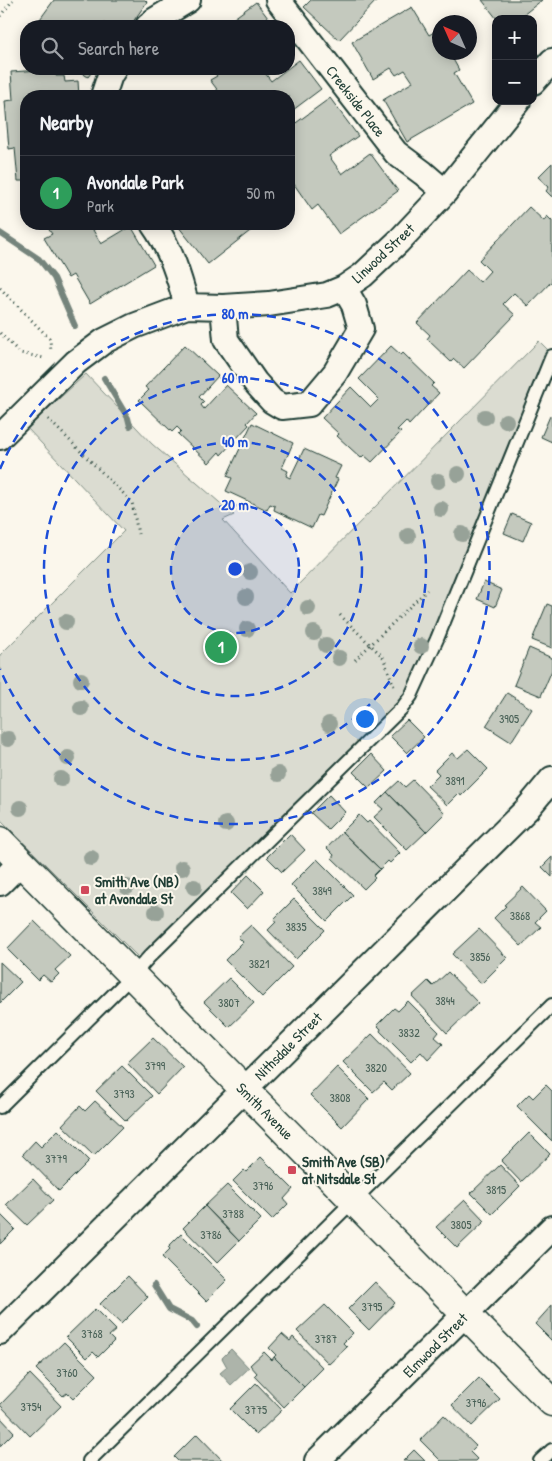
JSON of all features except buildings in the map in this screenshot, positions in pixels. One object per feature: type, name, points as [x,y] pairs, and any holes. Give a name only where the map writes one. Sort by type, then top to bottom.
[{"type":"street","points":[[155,20],[188,0]]},
{"type":"street","name":"Creekside Place","points":[[278,0],[293,20]]},
{"type":"street","name":"Creekside Place","points":[[295,22],[396,153],[445,192]]},
{"type":"street","points":[[537,78],[552,61]]},
{"type":"street","points":[[105,90],[110,75]]},
{"type":"street","name":"Linwood Street","points":[[0,437],[76,362],[104,341],[134,326],[187,306],[223,307],[269,304],[326,295],[344,288],[363,275],[398,242],[445,192],[515,105]]},
{"type":"street","points":[[158,230],[165,240],[187,306]]},
{"type":"street","points":[[223,307],[226,340],[255,382],[272,401],[282,407],[309,404],[335,373],[361,329],[354,305],[344,288]]},
{"type":"street","name":"Nithsdale Street","points":[[0,1332],[527,809],[552,779]]},
{"type":"street","name":"Smith Avenue","points":[[0,841],[552,1402]]},
{"type":"street","points":[[0,883],[21,862]]},
{"type":"street","name":"Elmwood Street","points":[[317,1461],[552,1228]]},
{"type":"lane","points":[[0,1107],[412,696],[552,356]]},
{"type":"lane","points":[[89,1461],[552,1005]]},
{"type":"lane","points":[[540,1461],[552,1450]]},
{"type":"path","points":[[0,16],[13,0]]},
{"type":"path","points":[[0,288],[50,338],[51,351]]},
{"type":"path","points":[[0,333],[20,353],[44,358]]},
{"type":"path","points":[[33,404],[132,502],[138,534]]},
{"type":"path","points":[[355,660],[427,590]]},
{"type":"path","points":[[340,615],[383,657],[402,708]]},
{"type":"shaded area","points":[[539,341],[552,354],[411,696],[144,963],[0,819],[0,655],[124,531],[27,428],[86,374],[152,444],[234,515],[223,520],[290,593]]},
{"type":"shaded area","points":[[231,1349],[249,1368],[231,1385],[220,1373],[227,1367],[222,1358]]},
{"type":"waterway","points":[[0,233],[39,259],[54,278],[75,326]]},
{"type":"waterway","points":[[104,378],[128,418],[130,426]]},
{"type":"waterway","points":[[154,1285],[169,1309],[192,1321],[197,1327]]},
{"type":"place","name":"Avondale Park","points":[[221,647]]},
{"type":"place","name":"Smith Ave (NB) at Avondale St","points":[[85,890]]},
{"type":"place","name":"Smith Ave (SB) at Nitsdale St","points":[[292,1170]]}]
